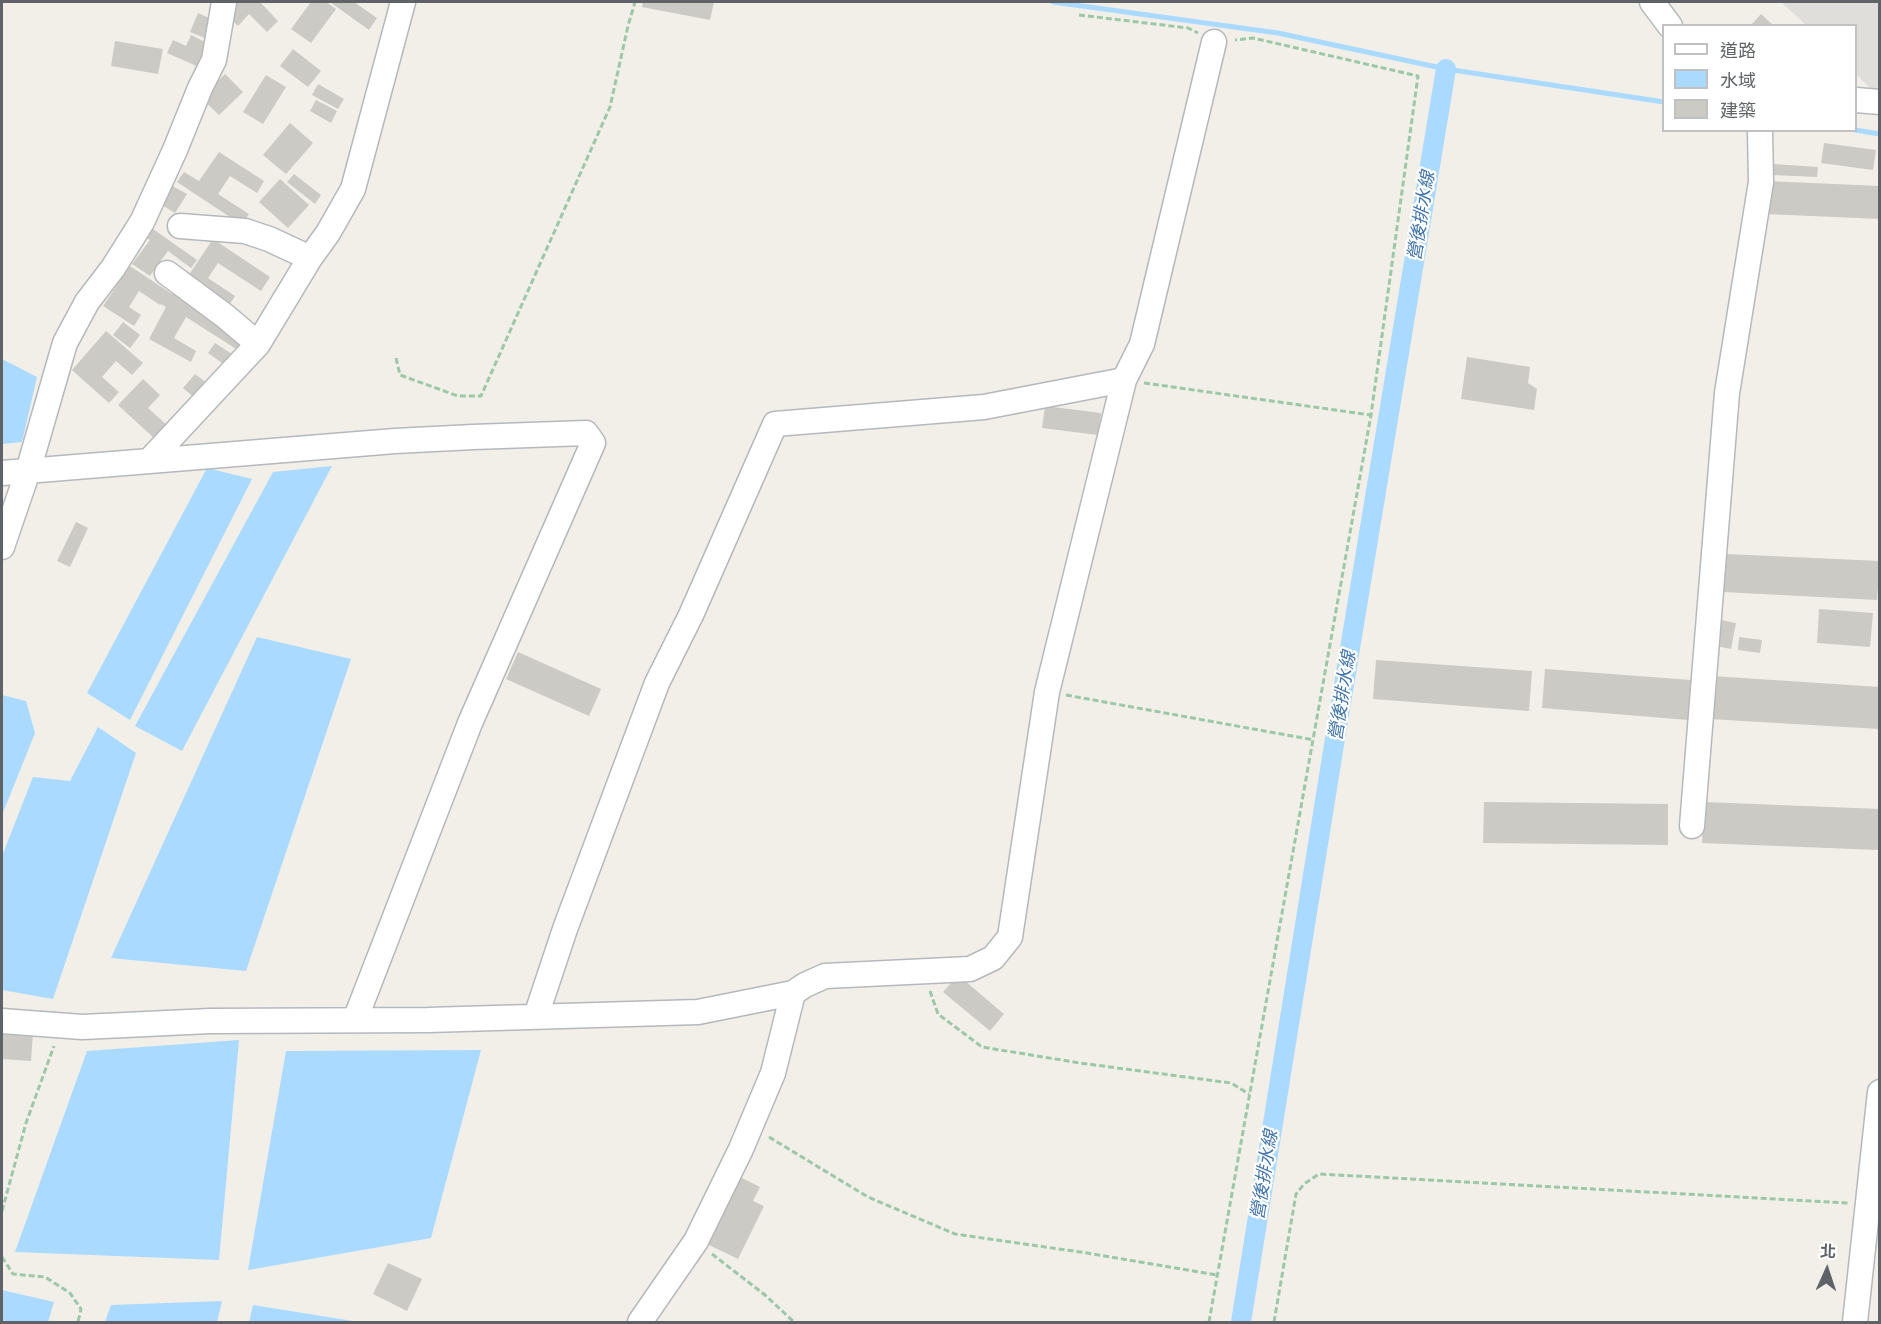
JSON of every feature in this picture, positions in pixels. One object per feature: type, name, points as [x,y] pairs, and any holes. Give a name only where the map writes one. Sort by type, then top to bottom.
[{"type":"lane","points":[[2,547],[65,343],[87,302],[113,268],[142,222],[214,60],[224,2]]},
{"type":"lane","points":[[149,461],[258,344],[353,189],[403,2]]},
{"type":"lane","points":[[1652,2],[1668,24]]},
{"type":"lane","points":[[2,1021],[82,1027],[210,1021],[698,1012],[793,993],[825,976],[970,969],[993,958],[1011,937],[1047,692],[1124,380],[1142,344],[1214,42]]},
{"type":"lane","points":[[1857,100],[1880,102]]},
{"type":"lane","points":[[1692,826],[1727,393],[1761,182],[1760,132]]},
{"type":"lane","points":[[180,226],[245,231],[269,238],[310,258]]},
{"type":"lane","points":[[167,273],[258,344]]},
{"type":"lane","points":[[536,1016],[565,929],[657,683],[691,615],[775,424],[984,407],[1124,380]]},
{"type":"lane","points":[[2,473],[473,437],[586,433],[593,443],[470,723],[355,1020]]},
{"type":"lane","points":[[640,1323],[696,1242],[751,1127],[773,1073],[793,993]]},
{"type":"lane","points":[[1855,1323],[1880,1092]]},
{"type":"path","points":[[396,358],[400,375],[458,396],[482,396],[610,106],[635,2]]},
{"type":"path","points":[[1079,15],[1188,28],[1214,42],[1253,38],[1418,76],[1371,415],[1209,1323]]},
{"type":"path","points":[[1124,380],[1371,415]]},
{"type":"path","points":[[1047,692],[1314,740]]},
{"type":"path","points":[[924,971],[938,1014],[982,1047],[1080,1063],[1231,1083],[1249,1094]]},
{"type":"path","points":[[2,1211],[26,1123],[55,1045]]},
{"type":"path","points":[[751,1127],[868,1197],[955,1234],[1217,1275]]},
{"type":"path","points":[[1274,1323],[1296,1194],[1304,1184],[1319,1174],[1868,1204]]},
{"type":"path","points":[[696,1242],[765,1295],[794,1323]]},
{"type":"path","points":[[2,1257],[13,1274],[45,1277],[70,1293],[81,1309],[78,1323]]},
{"type":"shaded area","points":[[1781,2],[1879,2],[1879,97],[1857,75],[1857,24],[1805,24]]},
{"type":"water","points":[[2,359],[37,377],[22,442],[2,444]]},
{"type":"water","points":[[332,466],[182,751],[135,726],[273,472]]},
{"type":"water","points":[[207,468],[252,479],[130,720],[87,693]]},
{"type":"water","points":[[257,637],[351,659],[246,971],[111,958]]},
{"type":"water","points":[[2,695],[26,701],[35,733],[2,815]]},
{"type":"water","points":[[98,727],[136,753],[53,999],[2,990],[2,856],[33,777],[70,781]]},
{"type":"water","points":[[239,1040],[219,1260],[15,1252],[87,1051]]},
{"type":"water","points":[[481,1050],[431,1238],[248,1270],[286,1051]]},
{"type":"water","points":[[2,1290],[54,1302],[48,1322],[2,1322]]},
{"type":"water","points":[[222,1301],[217,1322],[105,1322],[111,1305]]},
{"type":"water","points":[[253,1305],[359,1322],[249,1322]]},
{"type":"building","points":[[230,2],[260,2],[278,21],[267,32],[249,14],[238,26],[227,15]]},
{"type":"building","points":[[311,2],[326,2],[336,9],[311,43],[291,29]]},
{"type":"building","points":[[330,2],[354,2],[377,18],[369,30]]},
{"type":"building","points":[[643,2],[714,2],[710,20],[642,7]]},
{"type":"building","points":[[198,13],[218,22],[210,40],[190,32]]},
{"type":"building","points":[[1761,14],[1772,24],[1752,24]]},
{"type":"building","points":[[191,35],[211,45],[201,68],[167,53],[173,40],[186,46]]},
{"type":"building","points":[[115,41],[163,49],[158,74],[111,66]]},
{"type":"building","points":[[293,49],[321,71],[308,87],[280,66]]},
{"type":"building","points":[[225,74],[243,92],[219,115],[201,98]]},
{"type":"building","points":[[266,75],[286,87],[263,124],[243,112]]},
{"type":"building","points":[[318,84],[344,99],[338,109],[312,95]]},
{"type":"building","points":[[316,100],[337,111],[331,123],[310,111]]},
{"type":"building","points":[[290,123],[313,143],[286,174],[263,155]]},
{"type":"building","points":[[1824,143],[1876,150],[1873,170],[1821,163]]},
{"type":"building","points":[[219,152],[264,181],[257,193],[230,176],[218,194],[249,214],[242,225],[177,182],[184,172],[199,181]]},
{"type":"building","points":[[1773,164],[1818,167],[1817,177],[1772,175]]},
{"type":"building","points":[[294,174],[321,195],[315,204],[287,182]]},
{"type":"building","points":[[280,179],[309,205],[288,228],[259,202]]},
{"type":"building","points":[[1767,181],[1880,186],[1880,219],[1766,214]]},
{"type":"building","points":[[165,182],[187,194],[175,213],[154,200]]},
{"type":"building","points":[[146,224],[197,260],[191,268],[168,251],[150,276],[132,264],[150,240],[140,233]]},
{"type":"building","points":[[213,239],[270,277],[261,291],[218,263],[208,278],[235,296],[228,307],[186,279]]},
{"type":"building","points":[[130,266],[172,294],[175,290],[250,338],[241,352],[186,317],[174,338],[196,351],[191,362],[149,339],[166,307],[139,291],[129,307],[141,315],[134,326],[103,306]]},
{"type":"building","points":[[123,322],[140,335],[130,348],[113,335]]},
{"type":"building","points":[[106,331],[143,363],[132,375],[116,361],[102,377],[119,392],[109,403],[72,370]]},
{"type":"building","points":[[215,343],[232,354],[225,365],[208,353]]},
{"type":"building","points":[[1467,357],[1530,367],[1528,383],[1537,389],[1534,410],[1461,399]]},
{"type":"building","points":[[195,374],[208,384],[196,399],[183,388]]},
{"type":"building","points":[[143,379],[160,395],[148,408],[168,426],[155,439],[118,405]]},
{"type":"building","points":[[1045,406],[1101,413],[1098,435],[1042,428]]},
{"type":"building","points":[[76,522],[88,528],[70,567],[57,561]]},
{"type":"building","points":[[1726,554],[1880,561],[1877,600],[1723,592]]},
{"type":"building","points":[[1819,609],[1873,613],[1870,647],[1817,643]]},
{"type":"building","points":[[1716,619],[1736,623],[1731,649],[1711,645]]},
{"type":"building","points":[[1739,637],[1762,640],[1760,653],[1738,650]]},
{"type":"building","points":[[518,652],[601,689],[589,716],[506,679]]},
{"type":"building","points":[[1376,660],[1532,671],[1529,711],[1373,699]]},
{"type":"building","points":[[1545,669],[1691,680],[1688,720],[1542,708]]},
{"type":"building","points":[[1712,676],[1880,687],[1879,729],[1709,719]]},
{"type":"building","points":[[1484,802],[1668,804],[1668,845],[1483,843]]},
{"type":"building","points":[[1704,802],[1880,809],[1878,850],[1702,843]]},
{"type":"building","points":[[958,975],[1004,1014],[990,1031],[943,992]]},
{"type":"building","points":[[2,1030],[33,1033],[31,1061],[2,1059]]},
{"type":"building","points":[[738,1176],[760,1187],[753,1201],[764,1206],[738,1259],[705,1243]]},
{"type":"building","points":[[388,1263],[422,1279],[407,1311],[373,1294]]},
{"type":"waterway","points":[[1053,2],[1278,33],[1446,69],[1662,102]]},
{"type":"waterway","name":"營後排水線","points":[[1241,1322],[1446,69]]},
{"type":"waterway","points":[[1857,130],[1880,134]]}]
